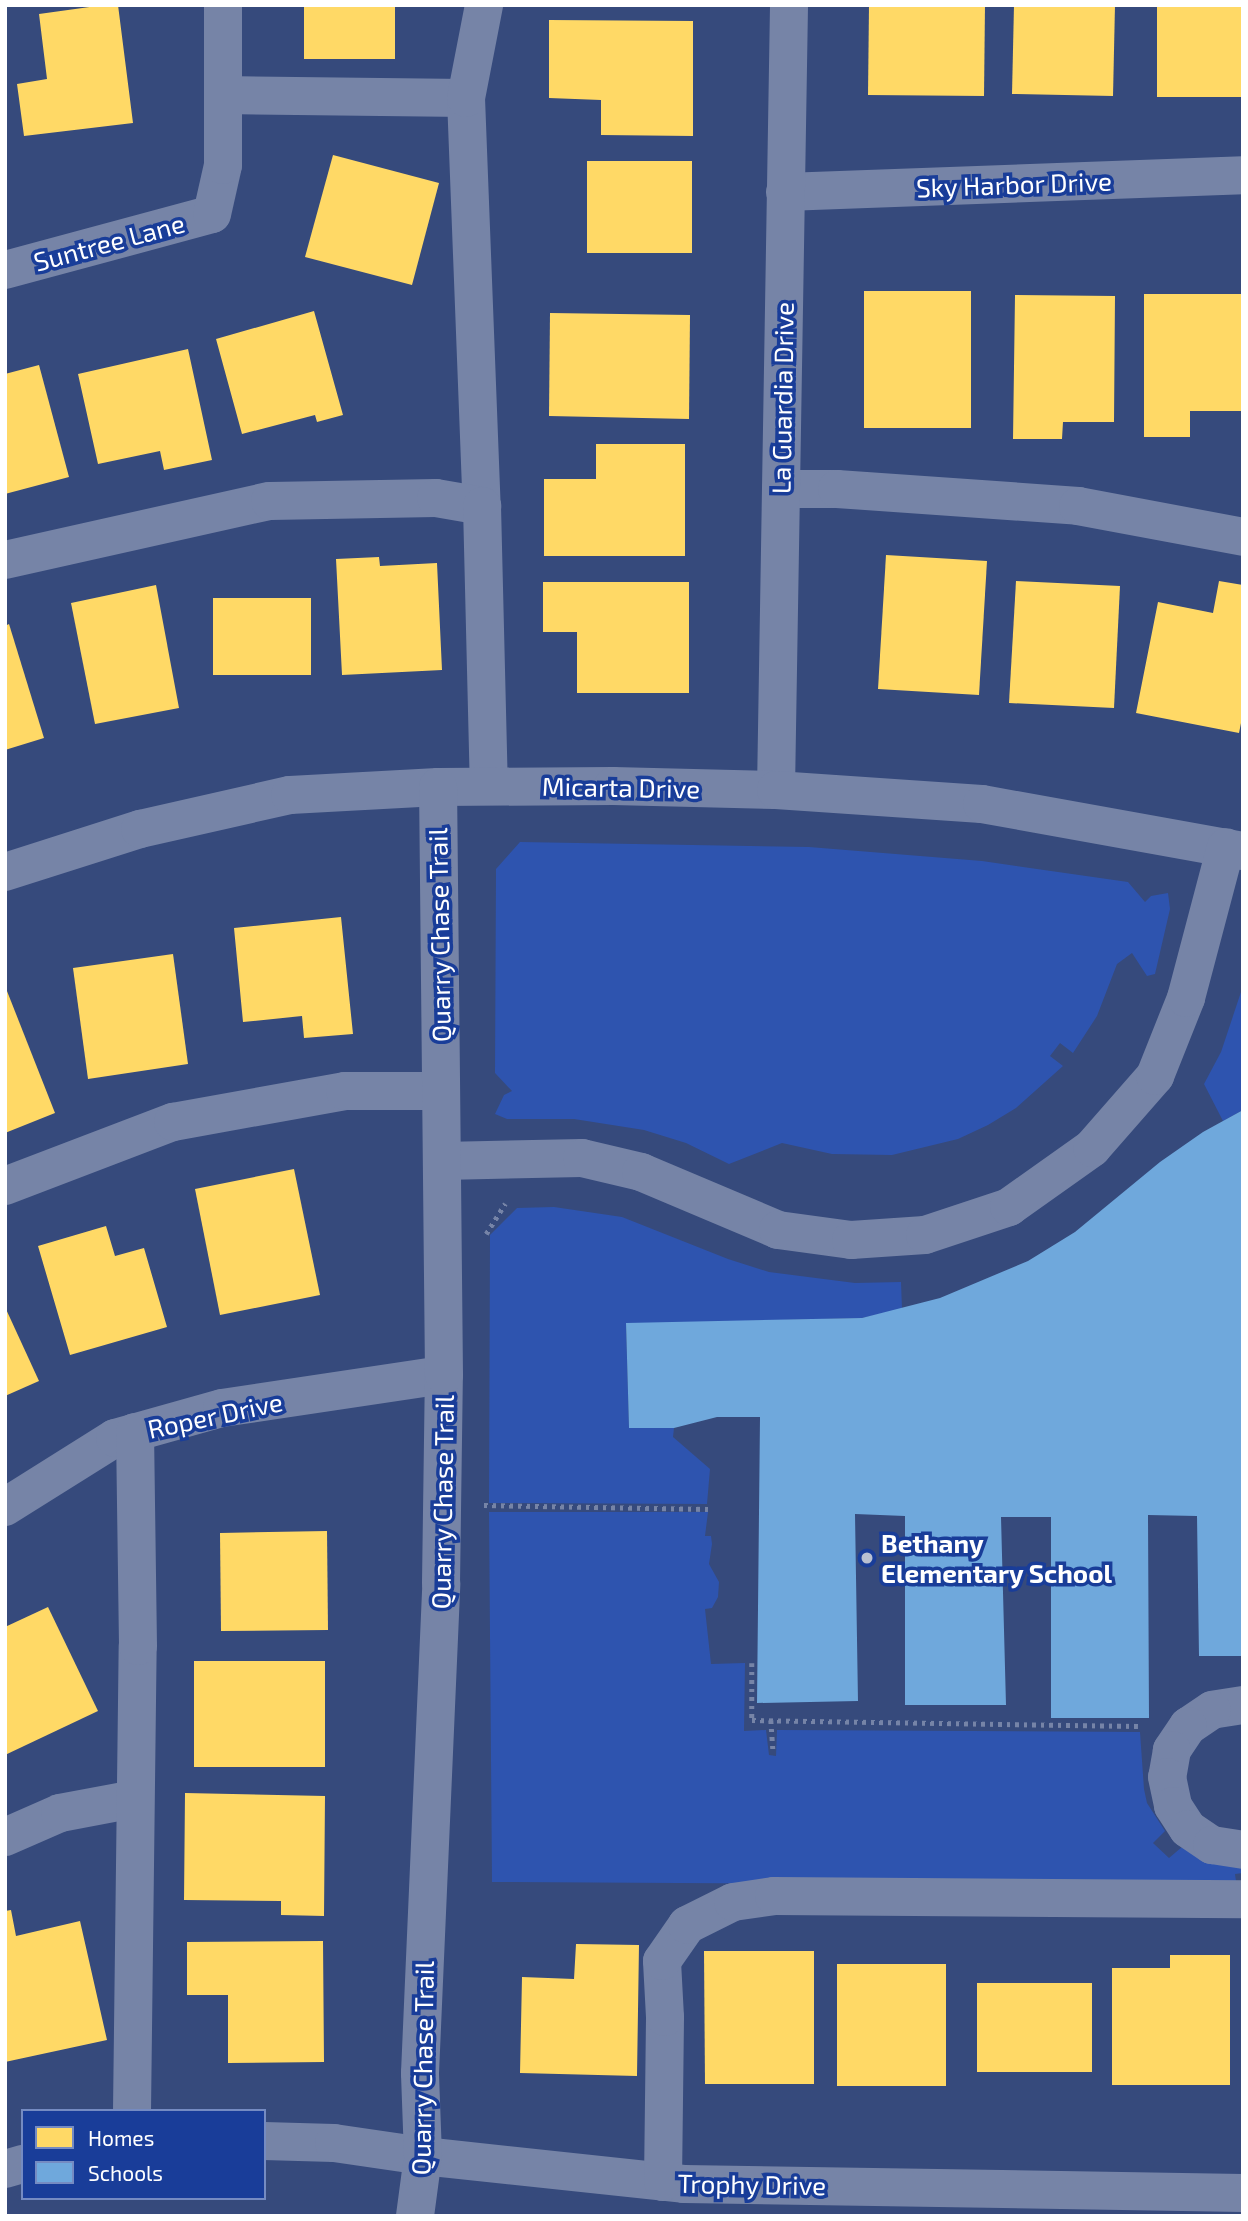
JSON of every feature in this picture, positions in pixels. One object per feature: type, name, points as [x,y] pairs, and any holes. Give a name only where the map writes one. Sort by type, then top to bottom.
[{"type":"street","points":[[223,5],[223,95],[466,97]]},
{"type":"street","points":[[484,5],[466,97],[482,506],[488,786]]},
{"type":"street","name":"La Guardia Drive","points":[[776,790],[789,5]]},
{"type":"street","name":"Suntree Lane","points":[[5,270],[212,214],[223,165],[223,95]]},
{"type":"street","name":"Sky Harbor Drive","points":[[785,192],[1243,175]]},
{"type":"street","points":[[780,489],[850,490],[1077,506],[1243,537]]},
{"type":"street","points":[[5,560],[270,501],[436,498],[482,506]]},
{"type":"street","name":"Micarta Drive","points":[[5,873],[140,829],[290,795],[488,786],[776,790],[982,804],[1234,849]]},
{"type":"street","name":"Quarry Chase Trail","points":[[415,2216],[424,2157],[420,2073],[441,1583],[444,1375],[438,787]]},
{"type":"street","points":[[442,1161],[582,1158],[641,1172],[778,1230],[850,1240],[925,1235],[1009,1207],[1092,1148],[1156,1076],[1234,849]]},
{"type":"street","points":[[5,1186],[173,1122],[345,1091],[441,1091]]},
{"type":"street","name":"Roper Drive","points":[[5,1507],[116,1438],[135,1432],[222,1408],[444,1375]]},
{"type":"street","points":[[132,2109],[136,1983],[134,1799],[138,1646],[135,1432]]},
{"type":"street","points":[[1243,1705],[1212,1710],[1188,1726],[1172,1750],[1167,1777],[1173,1806],[1188,1829],[1212,1845],[1243,1850]]},
{"type":"street","points":[[5,1837],[60,1813],[134,1799]]},
{"type":"street","points":[[663,2182],[665,2017],[662,1961],[687,1925],[733,1902],[774,1896],[1243,1899]]},
{"type":"street","name":"Trophy Drive","points":[[266,2141],[334,2143],[424,2157],[663,2182],[1243,2193]]},
{"type":"path","points":[[752,1663],[752,1720],[1188,1726]]},
{"type":"path","points":[[771,1720],[773,1750]]},
{"type":"shaded area","points":[[520,842],[809,847],[982,861],[1128,882],[1145,902],[1151,896],[1168,893],[1170,909],[1155,974],[1147,976],[1132,953],[1117,964],[1097,1016],[1073,1053],[1060,1043],[1050,1056],[1063,1066],[1016,1108],[988,1125],[958,1139],[892,1155],[832,1154],[782,1143],[729,1164],[686,1143],[644,1130],[574,1119],[507,1119],[495,1114],[504,1095],[512,1091],[495,1073],[496,869]]},
{"type":"shaded area","points":[[1243,986],[1243,1110],[1223,1121],[1204,1084],[1221,1052]]},
{"type":"shaded area","points":[[554,1207],[622,1217],[728,1259],[769,1272],[855,1283],[901,1282],[902,1309],[862,1318],[626,1324],[629,1428],[674,1428],[673,1437],[710,1469],[707,1504],[489,1503],[490,1235],[517,1208]]},
{"type":"shaded area","points":[[489,1512],[708,1512],[705,1536],[711,1536],[709,1564],[719,1582],[718,1597],[712,1608],[705,1609],[711,1664],[745,1663],[744,1731],[766,1730],[769,1755],[776,1756],[777,1730],[1140,1732],[1147,1803],[1165,1831],[1153,1843],[1169,1858],[1182,1847],[1243,1867],[1243,1873],[1235,1874],[1236,1881],[1214,1886],[492,1882]]},
{"type":"building: Homes","points":[[118,5],[133,123],[24,136],[17,84],[47,79],[39,14]]},
{"type":"building: Homes","points":[[304,5],[395,5],[395,59],[304,59]]},
{"type":"building: Homes","points":[[869,5],[985,5],[984,96],[868,95]]},
{"type":"building: Homes","points":[[1014,5],[1115,5],[1113,96],[1012,94]]},
{"type":"building: Homes","points":[[1157,5],[1243,5],[1243,97],[1157,97]]},
{"type":"building: Homes","points":[[549,20],[693,21],[693,136],[601,135],[601,100],[549,98]]},
{"type":"building: Homes","points":[[333,155],[439,183],[412,285],[305,257]]},
{"type":"building: Homes","points":[[587,161],[692,161],[692,253],[587,253]]},
{"type":"building: Homes","points":[[864,291],[971,291],[971,428],[864,428]]},
{"type":"building: Homes","points":[[1144,294],[1243,294],[1243,411],[1190,411],[1190,437],[1144,437]]},
{"type":"building: Homes","points":[[1015,295],[1115,296],[1114,422],[1063,422],[1062,439],[1013,439]]},
{"type":"building: Homes","points":[[314,311],[343,415],[317,422],[315,415],[242,434],[216,339]]},
{"type":"building: Homes","points":[[550,313],[690,315],[689,419],[549,416]]},
{"type":"building: Homes","points":[[188,349],[212,460],[164,470],[160,451],[98,464],[78,374]]},
{"type":"building: Homes","points":[[39,365],[69,477],[5,494],[5,374]]},
{"type":"building: Homes","points":[[596,444],[685,444],[685,556],[544,556],[544,479],[596,479]]},
{"type":"building: Homes","points":[[886,555],[987,561],[979,695],[878,689]]},
{"type":"building: Homes","points":[[379,557],[380,566],[437,563],[442,670],[342,675],[336,559]]},
{"type":"building: Homes","points":[[1016,581],[1120,586],[1114,708],[1009,703]]},
{"type":"building: Homes","points":[[1219,581],[1243,585],[1243,713],[1239,733],[1136,713],[1158,602],[1213,613]]},
{"type":"building: Homes","points":[[543,582],[689,582],[689,693],[577,693],[577,632],[543,632]]},
{"type":"building: Homes","points":[[156,585],[179,708],[95,724],[71,603]]},
{"type":"building: Homes","points":[[213,598],[311,598],[311,675],[213,675]]},
{"type":"building: Homes","points":[[9,624],[44,738],[5,750],[5,626]]},
{"type":"building: Homes","points":[[341,917],[353,1034],[304,1038],[302,1016],[243,1022],[234,928]]},
{"type":"building: Homes","points":[[173,954],[188,1064],[88,1079],[73,968]]},
{"type":"building: Homes","points":[[5,986],[55,1113],[5,1133]]},
{"type":"building: Homes","points":[[294,1169],[320,1295],[220,1315],[195,1189]]},
{"type":"building: Homes","points":[[106,1226],[115,1256],[144,1248],[167,1327],[70,1355],[38,1246]]},
{"type":"building: Homes","points":[[5,1307],[39,1381],[5,1396]]},
{"type":"building: Homes","points":[[327,1531],[328,1630],[221,1631],[220,1533]]},
{"type":"building: Homes","points":[[48,1607],[98,1711],[5,1755],[5,1627]]},
{"type":"building: Homes","points":[[194,1661],[325,1661],[325,1767],[194,1767]]},
{"type":"building: Homes","points":[[185,1793],[325,1796],[324,1916],[281,1915],[281,1901],[184,1900]]},
{"type":"building: Homes","points":[[11,1910],[16,1936],[80,1921],[107,2040],[5,2062],[5,1911]]},
{"type":"building: Homes","points":[[323,1941],[324,2062],[228,2063],[228,1995],[187,1995],[187,1942]]},
{"type":"building: Homes","points":[[576,1944],[639,1945],[637,2076],[520,2073],[522,1977],[574,1979]]},
{"type":"building: Homes","points":[[704,1951],[814,1951],[814,2084],[705,2084]]},
{"type":"building: Homes","points":[[1170,1955],[1230,1955],[1230,2085],[1112,2085],[1112,1968],[1170,1968]]},
{"type":"building: Homes","points":[[837,1964],[946,1964],[946,2086],[837,2086]]},
{"type":"building: Homes","points":[[977,1983],[1092,1983],[1092,2072],[977,2072]]},
{"type":"building: Schools","points":[[1243,1110],[1243,1656],[1199,1656],[1197,1516],[1148,1515],[1149,1718],[1051,1718],[1051,1517],[1001,1517],[1006,1705],[905,1705],[905,1516],[855,1514],[858,1701],[757,1703],[760,1417],[717,1417],[674,1428],[629,1428],[626,1323],[862,1318],[940,1298],[1028,1261],[1075,1232],[1160,1162],[1203,1132]]},
{"type":"place","name":"Bethany Elementary School","points":[[867,1558]]}]
